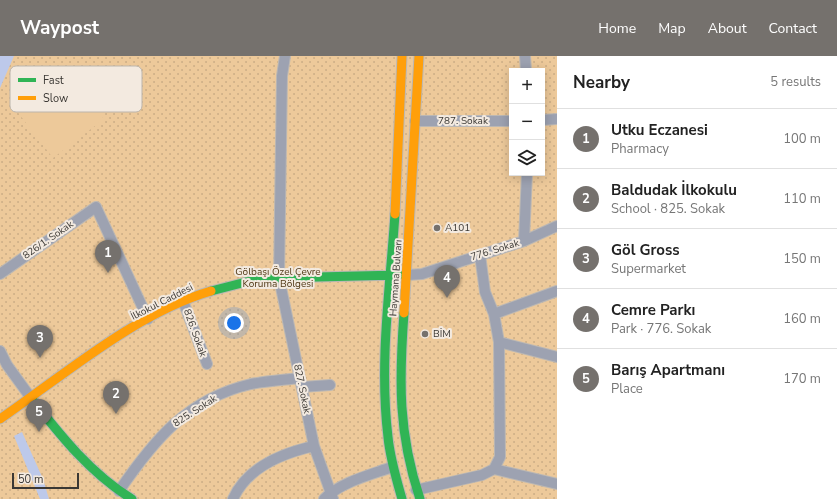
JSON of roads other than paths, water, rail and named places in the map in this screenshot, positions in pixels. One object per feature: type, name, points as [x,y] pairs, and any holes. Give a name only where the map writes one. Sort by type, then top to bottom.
[{"type":"main road","name":"Haymana Bulvarı","points":[[402,56],[384,396],[386,429],[392,467],[402,499]]},
{"type":"main road","name":"Haymana Bulvarı","points":[[418,494],[411,478],[404,446],[401,377],[408,275],[419,56]]},
{"type":"main road","name":"İlkokul Caddesi","points":[[2,417],[148,319],[183,301],[236,284],[279,278],[408,275]]},
{"type":"main road","points":[[31,398],[84,462],[119,491],[130,498]]},
{"type":"street","name":"827. Sokak","points":[[285,56],[282,76],[279,278],[314,446],[329,497]]},
{"type":"street","points":[[525,56],[526,68]]},
{"type":"street","points":[[545,120],[557,119]]},
{"type":"street","name":"787. Sokak","points":[[415,121],[509,121]]},
{"type":"street","points":[[524,241],[527,176]]},
{"type":"street","name":"826/1. Sokak","points":[[0,274],[96,207],[148,319]]},
{"type":"street","name":"776. Sokak","points":[[408,275],[422,274],[524,241],[557,226]]},
{"type":"street","points":[[418,494],[482,475],[494,469],[500,457],[499,342],[494,314],[485,292],[480,255]]},
{"type":"street","points":[[494,314],[557,291]]},
{"type":"street","name":"826. Sokak","points":[[183,301],[207,364]]},
{"type":"street","points":[[499,342],[557,356]]},
{"type":"street","points":[[0,351],[7,365],[31,398]]},
{"type":"street","name":"825. Sokak","points":[[119,491],[154,443],[178,420],[205,402],[223,393],[252,384],[301,383],[330,385]]},
{"type":"street","points":[[233,499],[245,479],[268,463],[295,450],[314,446]]},
{"type":"street","points":[[329,497],[392,467]]},
{"type":"street","points":[[494,469],[557,484]]},
{"type":"water","points":[[0,56],[14,56],[0,88]]},
{"type":"water","points":[[22,432],[43,479],[49,499],[40,499],[14,436]]},
{"type":"place","name":"A101","points":[[437,228]]},
{"type":"place","name":"Utku Eczanesi","points":[[108,273]]},
{"type":"place","name":"Cemre Parkı","points":[[447,298]]},
{"type":"place","name":"BİM","points":[[425,334]]},
{"type":"place","name":"Göl Gross","points":[[40,358]]},
{"type":"place","name":"Baldudak İlkokulu","points":[[116,414]]},
{"type":"place","name":"Barış Apartmanı","points":[[39,432]]},
{"type":"park label","name":"Gölbaşı Özel Çevre Koruma Bölgesi","points":[[278,278]]}]
